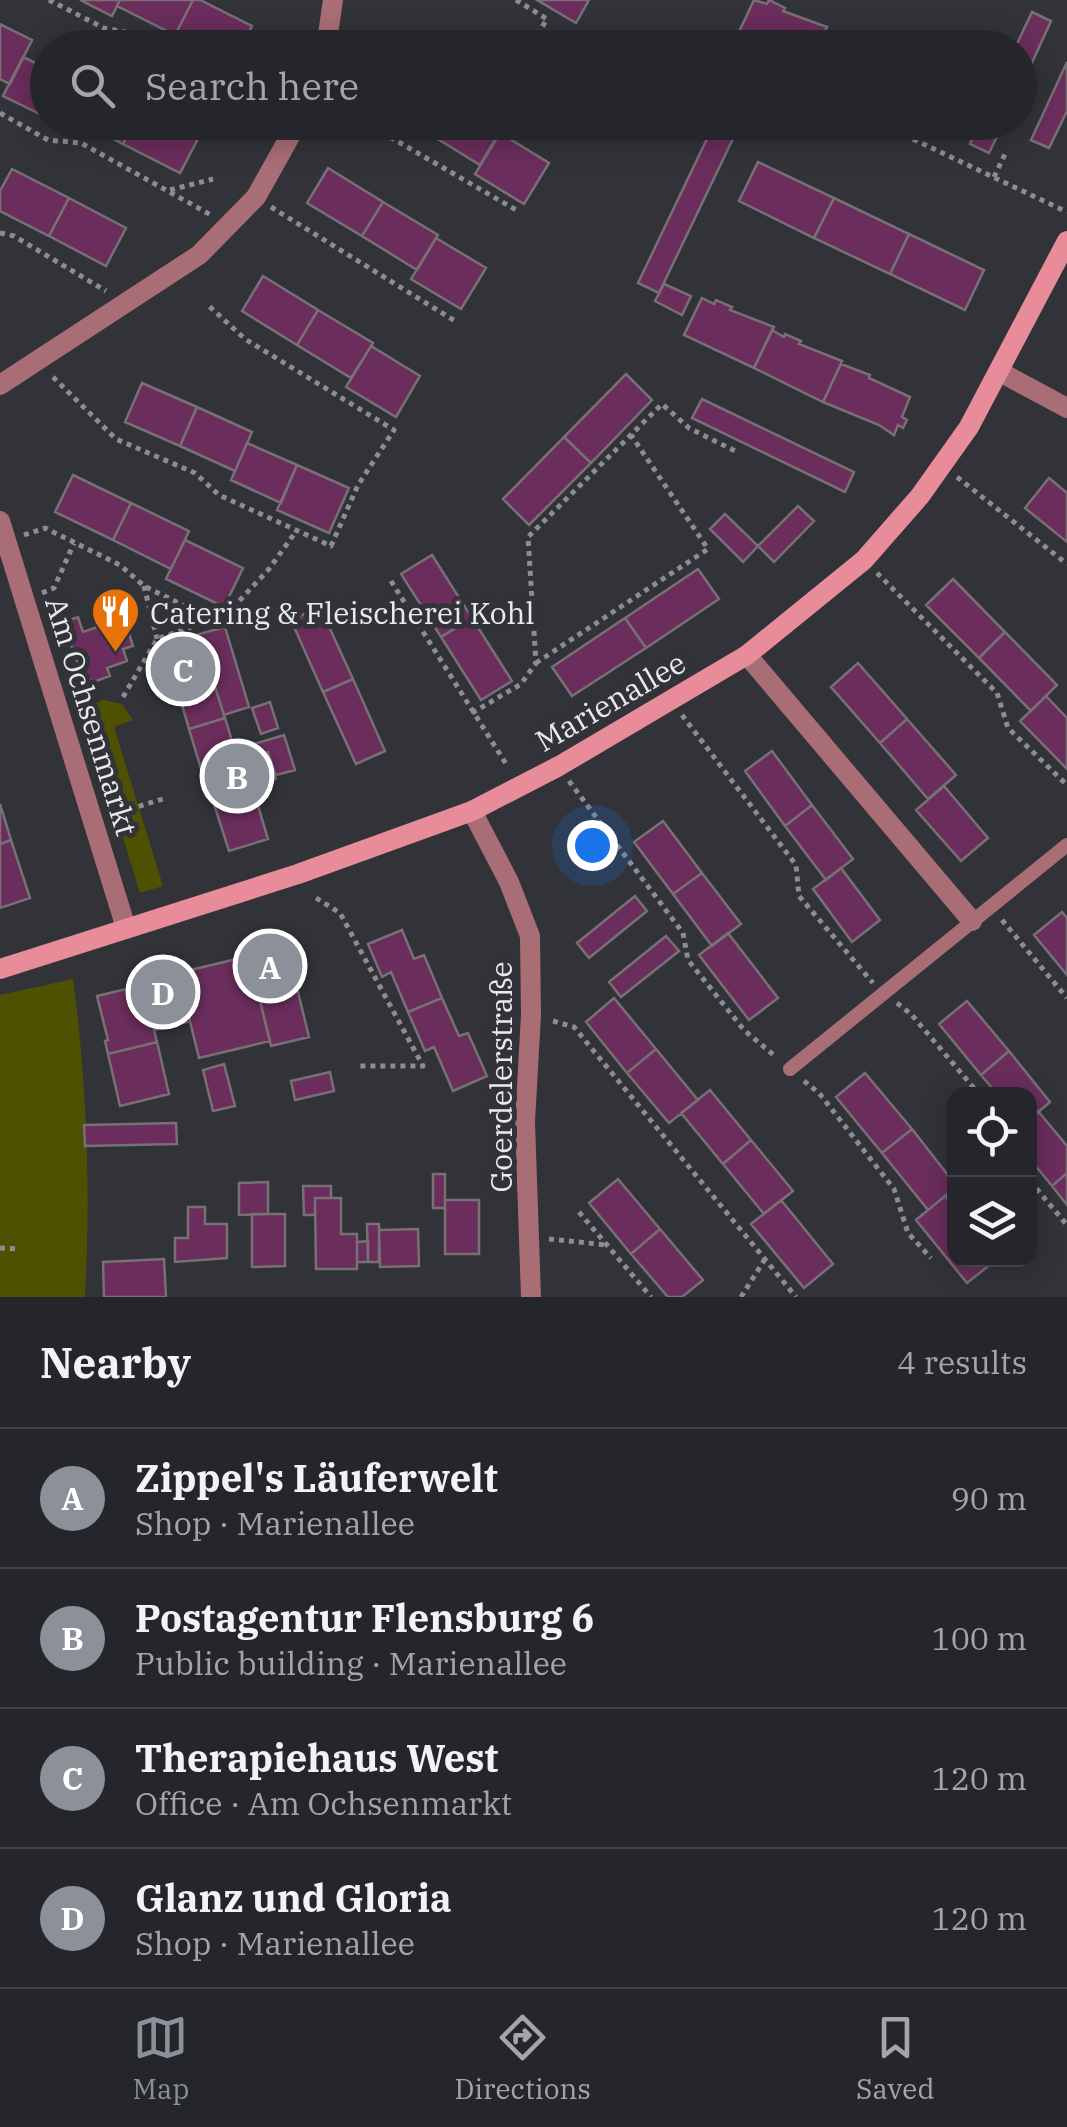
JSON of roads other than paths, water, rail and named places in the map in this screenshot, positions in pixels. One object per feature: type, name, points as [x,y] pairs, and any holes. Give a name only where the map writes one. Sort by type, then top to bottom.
[{"type":"main road","name":"Marienallee","points":[[0,969],[298,874],[472,810],[559,766],[747,656],[864,560],[896,528],[943,466],[1000,372],[1067,241]]},
{"type":"street","points":[[329,30],[333,0]]},
{"type":"street","points":[[0,384],[200,255],[256,197],[288,140]]},
{"type":"street","points":[[1000,372],[1067,408]]},
{"type":"street","name":"Am Ochsenmarkt","points":[[3,531],[126,928]]},
{"type":"street","points":[[747,656],[972,921]]},
{"type":"street","name":"Goerdelerstraße","points":[[472,810],[509,882],[530,936],[531,1015],[525,1122],[531,1297]]},
{"type":"lane","points":[[790,1069],[1067,845]]},
{"type":"place","name":"Catering & Fleischerei Kohl","points":[[115,654]]},
{"type":"place","name":"Therapiehaus West","points":[[183,669]]},
{"type":"place","name":"Postagentur Flensburg 6","points":[[237,776]]},
{"type":"place","name":"Zippel's Läuferwelt","points":[[270,966]]},
{"type":"place","name":"Glanz und Gloria","points":[[163,992]]}]
